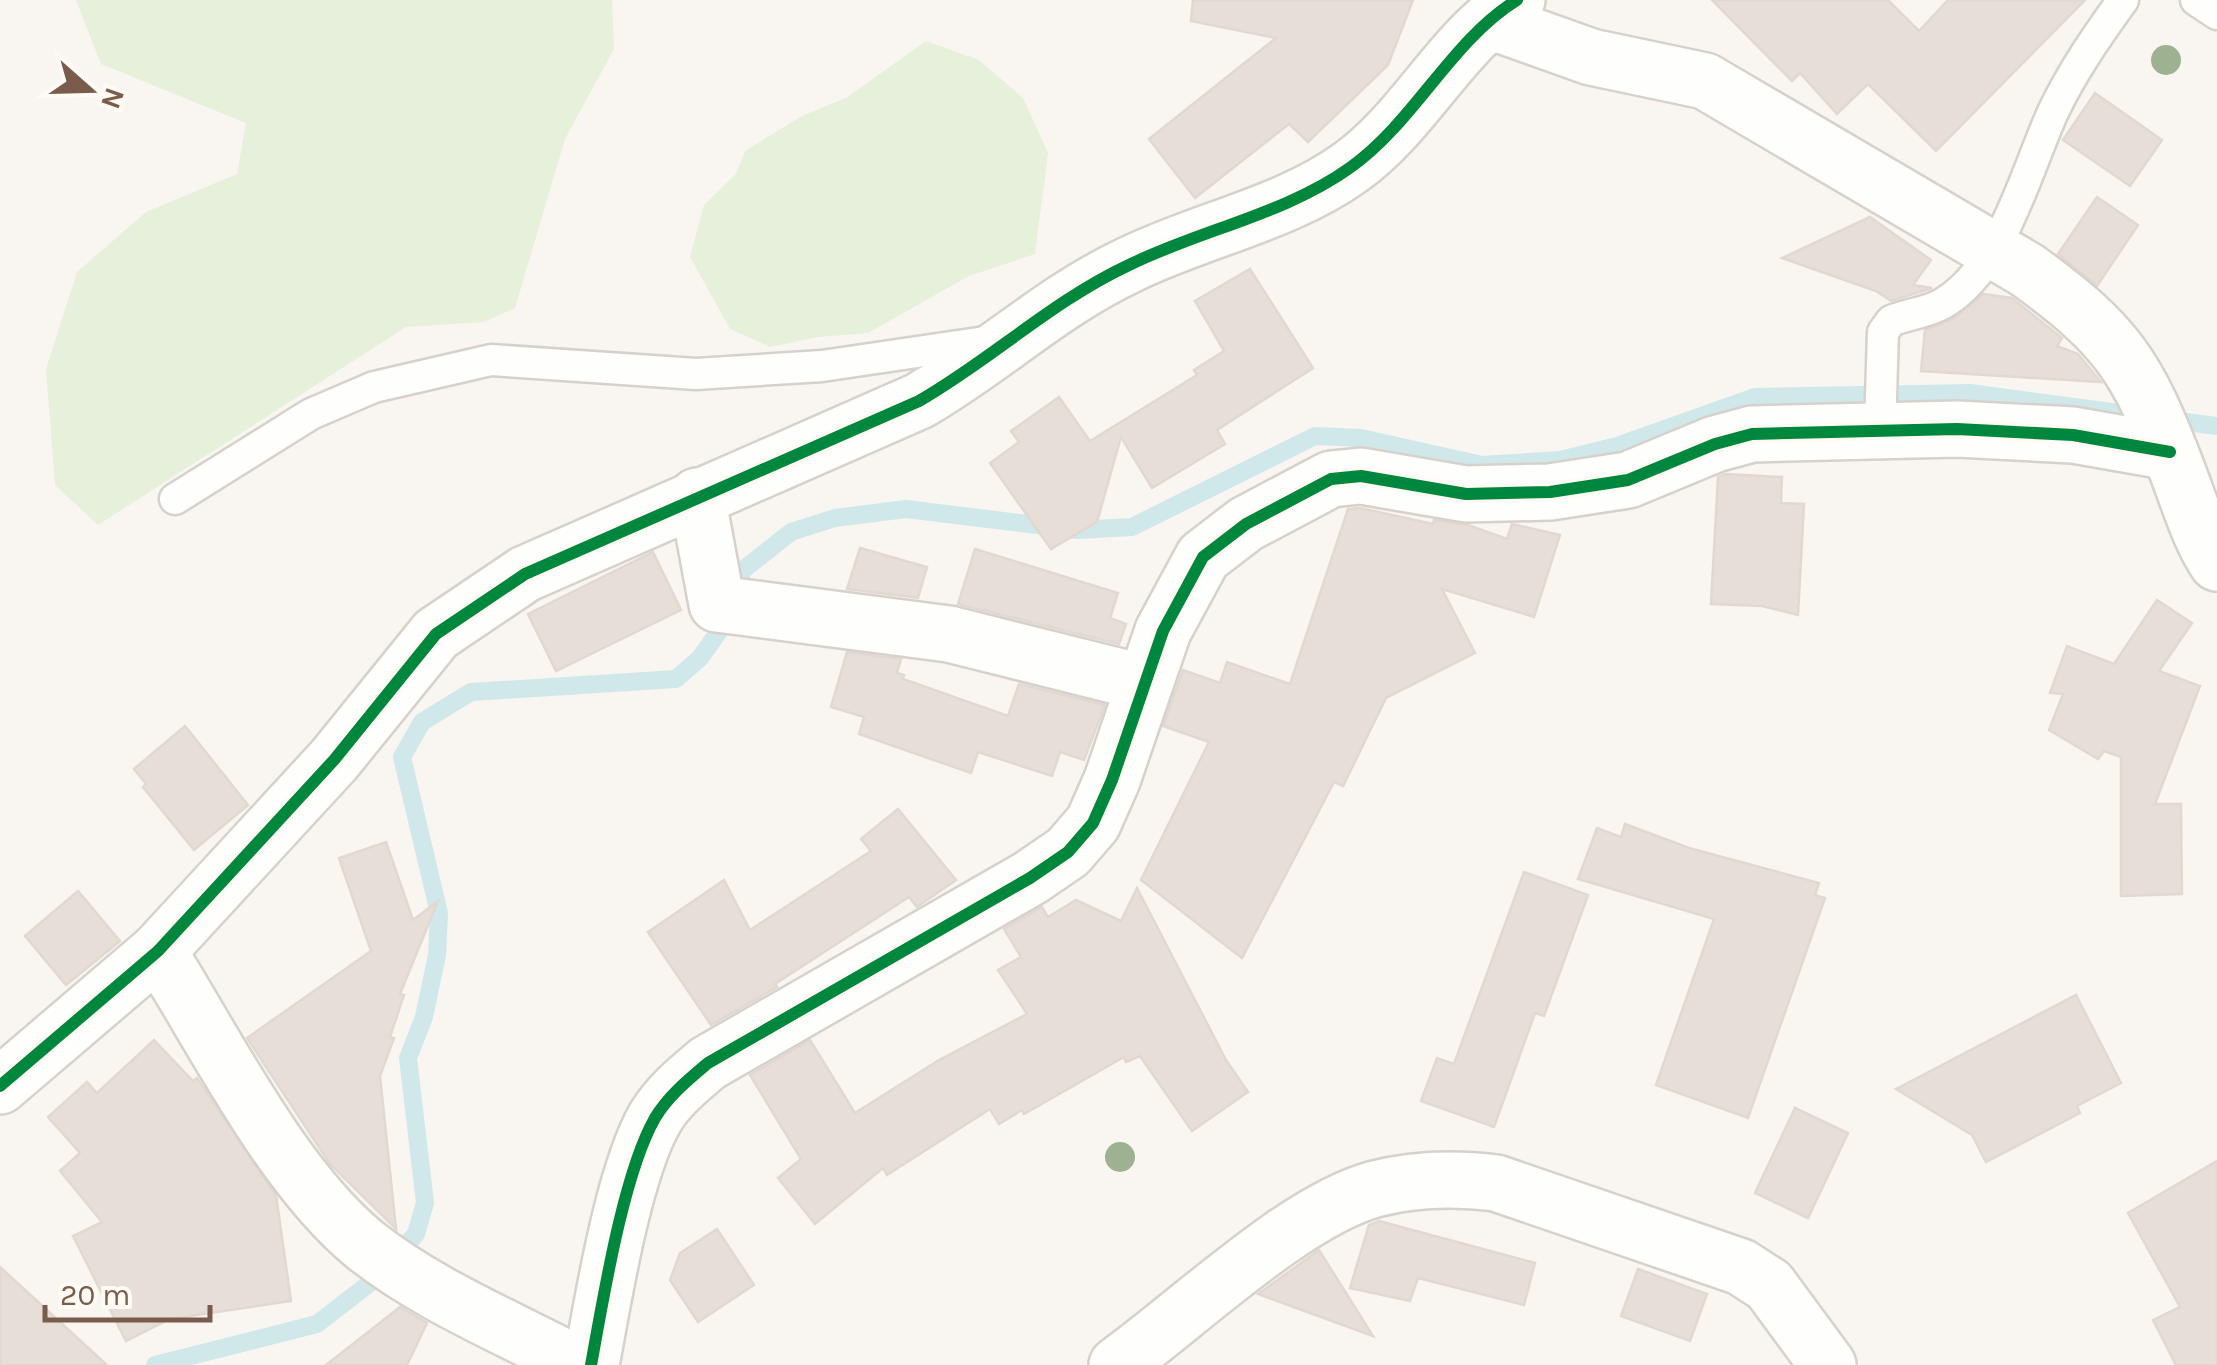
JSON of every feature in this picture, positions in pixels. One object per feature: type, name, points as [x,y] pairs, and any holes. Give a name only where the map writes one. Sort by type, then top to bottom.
[{"type":"street","points":[[0,1086],[158,952],[334,760],[436,634],[526,574],[919,402],[963,376],[1041,314],[1130,264],[1241,220],[1351,168],[1396,127],[1504,10],[1591,58],[1705,81],[1991,249],[2065,297],[2121,352],[2145,390],[2217,563]]},
{"type":"street","points":[[591,1365],[637,1164],[655,1118],[680,1086],[708,1062],[1068,852],[1093,822],[1106,794],[1162,631],[1203,557],[1246,524],[1331,478],[1361,476],[1466,494],[1550,492],[1628,480],[1715,444],[1752,434],[1957,429],[2073,435],[2170,452]]},
{"type":"street","points":[[697,496],[717,604],[949,634],[1144,683]]},
{"type":"street","points":[[158,952],[277,1142],[324,1206],[367,1246],[414,1276],[579,1365]]},
{"type":"street","points":[[1117,1365],[1317,1213],[1372,1190],[1454,1178],[1496,1182],[1741,1267],[1768,1285],[1828,1365]]},
{"type":"lane","points":[[1880,431],[1880,358],[1890,320],[1942,304],[1976,272],[2006,227],[2054,110],[2122,0]]},
{"type":"lane","points":[[2196,0],[2217,14]]},
{"type":"lane","points":[[174,500],[311,414],[358,394],[492,360],[696,374],[822,366],[1010,338]]},
{"type":"green space","points":[[76,0],[612,0],[614,49],[565,139],[515,308],[484,322],[406,327],[98,525],[55,485],[46,369],[77,272],[146,212],[237,174],[246,123],[101,64]]},
{"type":"green space","points":[[926,41],[979,60],[1023,98],[1048,153],[1035,254],[969,276],[868,333],[818,337],[770,347],[730,329],[690,257],[704,205],[736,174],[745,151],[802,116],[846,98]]},
{"type":"building","points":[[1193,0],[1413,0],[1388,65],[1308,142],[1289,124],[1195,198],[1149,139],[1276,38],[1191,21]]},
{"type":"building","points":[[1712,0],[1888,0],[1919,31],[1948,0],[2085,0],[1936,151],[1868,84],[1837,114],[1800,73],[1792,81]]},
{"type":"building","points":[[2095,93],[2162,140],[2130,186],[2063,140]]},
{"type":"building","points":[[2097,197],[2138,225],[2097,286],[2058,254]]},
{"type":"building","points":[[1870,217],[1931,260],[1913,285],[1932,288],[1891,301],[1876,291],[1782,258]]},
{"type":"building","points":[[1250,269],[1313,368],[1217,430],[1225,444],[1152,488],[1121,437],[1097,522],[1051,549],[990,463],[1019,442],[1011,431],[1059,397],[1090,441],[1197,375],[1194,370],[1224,351],[1195,301]]},
{"type":"building","points":[[1983,294],[2012,298],[2062,338],[2057,346],[2078,354],[2101,382],[1921,371],[1925,330],[1953,319]]},
{"type":"building","points":[[1718,477],[1782,477],[1781,503],[1804,504],[1798,615],[1762,606],[1711,604]]},
{"type":"building","points":[[1360,508],[1433,524],[1434,520],[1468,525],[1507,539],[1512,524],[1560,535],[1534,617],[1442,589],[1475,653],[1386,698],[1343,786],[1334,782],[1242,958],[1141,880],[1209,742],[1163,726],[1183,670],[1220,683],[1227,662],[1290,684],[1348,509]]},
{"type":"building","points":[[860,548],[927,567],[918,598],[847,589]]},
{"type":"building","points":[[975,549],[1118,593],[1110,618],[1126,624],[1119,644],[958,604]]},
{"type":"building","points":[[653,552],[681,610],[556,671],[528,614]]},
{"type":"building","points":[[2157,600],[2192,623],[2159,671],[2200,686],[2155,804],[2181,804],[2182,894],[2121,896],[2121,757],[2104,751],[2098,759],[2049,730],[2063,694],[2050,693],[2067,646],[2114,664]]},
{"type":"building","points":[[847,652],[901,659],[897,673],[904,675],[903,679],[1008,716],[1019,684],[1105,705],[1084,760],[1060,752],[1052,776],[978,752],[971,773],[859,734],[864,717],[831,707]]},
{"type":"building","points":[[185,726],[248,805],[194,850],[143,787],[146,784],[134,769]]},
{"type":"building","points":[[898,809],[956,880],[917,907],[909,897],[775,984],[777,987],[711,1025],[648,932],[724,880],[750,930],[871,851],[861,839]]},
{"type":"building","points":[[1625,824],[1689,848],[1819,883],[1815,895],[1825,898],[1748,1118],[1656,1085],[1714,919],[1578,879],[1597,828],[1621,837]]},
{"type":"building","points":[[386,842],[413,920],[438,901],[400,994],[404,995],[390,1037],[394,1038],[380,1076],[396,1229],[330,1164],[247,1038],[371,951],[339,858]]},
{"type":"building","points":[[1524,872],[1588,895],[1544,1016],[1535,1013],[1494,1127],[1421,1101],[1437,1058],[1454,1064]]},
{"type":"building","points":[[1137,888],[1226,1060],[1248,1092],[1192,1131],[1140,1056],[1126,1062],[1124,1057],[999,1124],[990,1109],[887,1175],[883,1168],[815,1224],[778,1178],[801,1159],[750,1075],[810,1040],[855,1113],[939,1060],[1027,1014],[998,970],[1021,957],[1004,929],[1042,907],[1048,917],[1076,900],[1121,921]]},
{"type":"building","points":[[78,891],[120,941],[66,985],[25,936]]},
{"type":"building","points":[[2076,995],[2121,1083],[2077,1106],[2080,1113],[1986,1162],[1972,1135],[1896,1089]]},
{"type":"building","points":[[154,1040],[193,1081],[197,1078],[276,1195],[291,1301],[170,1319],[126,1341],[73,1236],[102,1222],[60,1171],[80,1153],[48,1117],[87,1082],[97,1093]]},
{"type":"building","points":[[1795,1108],[1848,1133],[1808,1218],[1755,1193]]},
{"type":"building","points":[[2217,1161],[2217,1365],[2176,1365],[2153,1320],[2180,1307],[2128,1213]]},
{"type":"building","points":[[1379,1221],[1535,1263],[1524,1305],[1418,1278],[1410,1301],[1350,1288],[1369,1225]]},
{"type":"building","points":[[717,1229],[754,1285],[698,1322],[670,1280],[680,1253]]},
{"type":"building","points":[[1319,1250],[1373,1336],[1258,1294]]},
{"type":"building","points":[[0,1267],[107,1365],[0,1365]]},
{"type":"building","points":[[1638,1269],[1707,1294],[1690,1341],[1621,1316]]},
{"type":"building","points":[[400,1307],[427,1323],[407,1365],[326,1365]]},
{"type":"waterway","points":[[155,1365],[317,1324],[379,1276],[416,1234],[425,1203],[408,1058],[424,1017],[437,955],[439,913],[402,757],[422,722],[471,692],[676,679],[700,658],[722,627],[743,570],[791,532],[835,518],[906,509],[1077,530],[1132,527],[1315,436],[1361,438],[1482,465],[1560,460],[1617,446],[1755,397],[1970,393],[2217,426]]},
{"type":"cycle path","points":[[0,1086],[158,951],[334,760],[436,634],[525,574],[919,401],[1101,279],[1326,183],[1374,148],[1472,37],[1517,0]]},
{"type":"cycle path","points":[[591,1365],[633,1171],[655,1118],[666,1102],[708,1063],[1030,878],[1068,852],[1093,823],[1112,780],[1163,631],[1203,557],[1246,524],[1331,479],[1361,476],[1466,494],[1550,492],[1628,480],[1715,444],[1752,434],[1957,429],[2073,435],[2170,452]]}]
